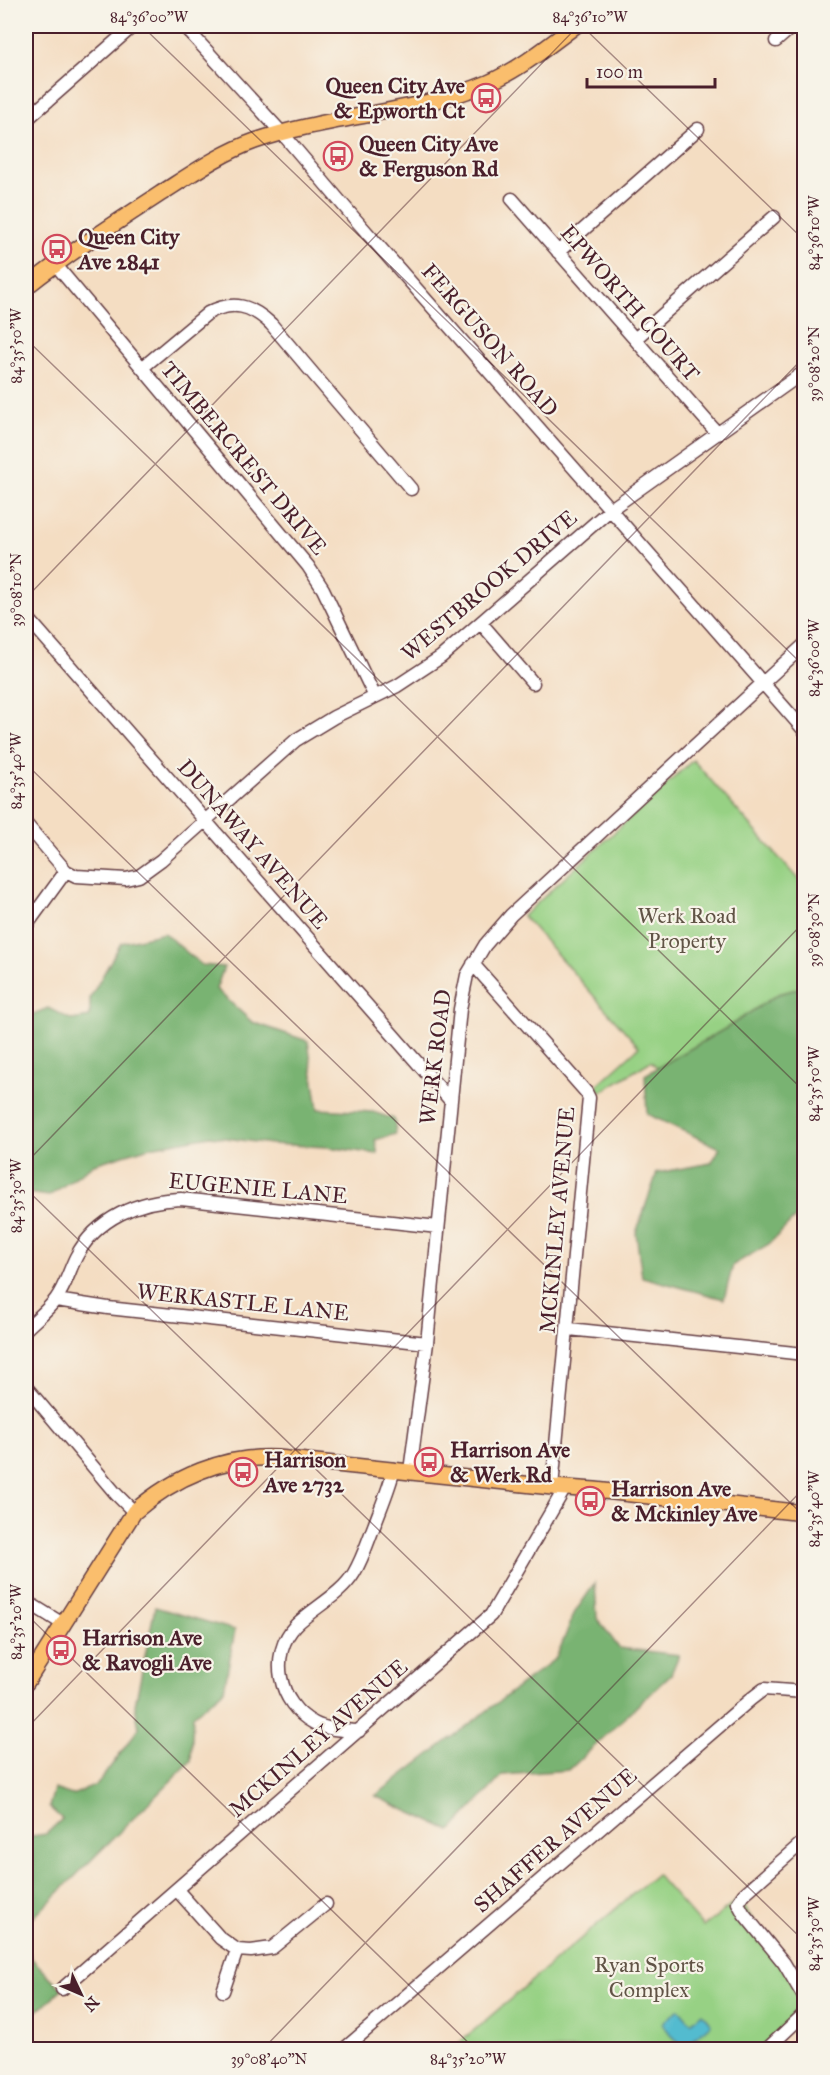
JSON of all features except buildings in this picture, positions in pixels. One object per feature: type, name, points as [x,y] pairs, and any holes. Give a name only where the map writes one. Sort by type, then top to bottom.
[{"type":"main road","points":[[26,287],[84,243],[195,171],[253,142],[282,133],[437,99],[488,83],[532,58],[575,26]]},
{"type":"main road","points":[[26,1683],[134,1512],[177,1482],[204,1468],[230,1460],[266,1457],[804,1513]]},
{"type":"street","points":[[26,120],[133,26]]},
{"type":"street","name":"FERGUSON ROAD","points":[[184,26],[282,133],[804,730]]},
{"type":"street","points":[[776,41],[793,26]]},
{"type":"street","points":[[558,252],[698,129]]},
{"type":"street","name":"EPWORTH COURT","points":[[512,199],[718,434]]},
{"type":"street","points":[[635,339],[774,217]]},
{"type":"street","name":"TIMBERCREST DRIVE","points":[[55,264],[308,566],[323,589],[375,697]]},
{"type":"street","points":[[142,368],[207,313],[236,305],[253,309],[271,324],[411,489]]},
{"type":"street","name":"WESTBROOK DRIVE","points":[[66,871],[76,876],[116,880],[139,876],[161,860],[296,740],[334,717],[418,673],[441,657],[611,509],[804,372]]},
{"type":"street","name":"DUNAWAY AVENUE","points":[[26,616],[450,1100]]},
{"type":"street","points":[[481,623],[533,683]]},
{"type":"street","name":"WERK ROAD","points":[[410,1471],[427,1343],[460,1009],[467,975],[496,931],[511,915],[804,645]]},
{"type":"street","points":[[26,824],[66,871],[26,926]]},
{"type":"street","name":"MCKINLEY AVENUE","points":[[62,1989],[492,1615],[559,1488],[569,1329],[589,1098],[557,1058],[473,964]]},
{"type":"street","name":"EUGENIE LANE","points":[[26,1329],[56,1299],[76,1256],[95,1232],[118,1214],[150,1202],[181,1199],[438,1227]]},
{"type":"street","name":"WERKASTLE LANE","points":[[56,1299],[108,1308],[427,1343]]},
{"type":"street","points":[[569,1329],[804,1354]]},
{"type":"street","points":[[26,1387],[116,1494],[134,1512]]},
{"type":"street","points":[[359,1731],[320,1726],[303,1716],[288,1699],[283,1688],[280,1677],[280,1657],[286,1640],[296,1625],[346,1583],[356,1571],[380,1512],[394,1469]]},
{"type":"street","points":[[26,1600],[63,1624]]},
{"type":"street","name":"SHAFFER AVENUE","points":[[343,2049],[751,1699],[764,1689],[804,1692]]},
{"type":"street","points":[[804,1841],[739,1899],[738,1907],[780,1957],[804,1997]]},
{"type":"street","points":[[177,1890],[220,1938],[237,1950],[272,1948],[326,1904]]},
{"type":"street","points":[[223,1991],[237,1950]]},
{"type":"street","points":[[766,2049],[804,2014]]},
{"type":"green space","name":"Werk Road Property","points":[[693,760],[804,886],[804,1205],[784,1210],[651,1061],[601,1092],[596,1086],[639,1047],[523,916]]},
{"type":"green space","points":[[164,933],[202,965],[224,967],[216,989],[252,1022],[308,1041],[318,1109],[373,1112],[394,1119],[396,1134],[375,1140],[378,1154],[210,1136],[150,1147],[94,1164],[49,1196],[26,1193],[26,1017],[48,1008],[72,1020],[90,1017],[90,998],[121,943]]},
{"type":"green space","points":[[804,987],[804,1209],[769,1244],[733,1265],[724,1299],[642,1277],[636,1233],[657,1173],[711,1163],[720,1148],[647,1114],[645,1075],[728,1027],[778,994]]},
{"type":"green space","points":[[595,1583],[597,1618],[619,1648],[679,1655],[671,1674],[569,1770],[503,1775],[451,1831],[375,1796],[556,1658],[575,1612]]},
{"type":"green space","points":[[155,1607],[235,1630],[224,1690],[193,1715],[191,1761],[26,1925],[26,1837],[46,1834],[62,1819],[49,1807],[54,1789],[72,1795],[97,1785],[139,1728],[135,1705]]},
{"type":"green space","name":"Ryan Sports Complex","points":[[656,1874],[703,1927],[739,1899],[804,1997],[804,2014],[766,2049],[451,2050]]},
{"type":"green space","points":[[26,1946],[32,1959],[62,1989],[26,2021]]},
{"type":"water","points":[[679,2009],[691,2023],[702,2013],[711,2024],[683,2048],[662,2024]]},
{"type":"place","name":"Queen City Ave & Epworth Ct","points":[[486,98]]},
{"type":"place","name":"Queen City Ave & Ferguson Rd","points":[[338,156]]},
{"type":"place","name":"Queen City Ave 2841","points":[[57,249]]},
{"type":"place","name":"Harrison Ave & Werk Rd","points":[[429,1462]]},
{"type":"place","name":"Harrison Ave 2732","points":[[243,1472]]},
{"type":"place","name":"Harrison Ave & Mckinley Ave","points":[[590,1501]]},
{"type":"place","name":"Harrison Ave & Ravogli Ave","points":[[61,1650]]}]
